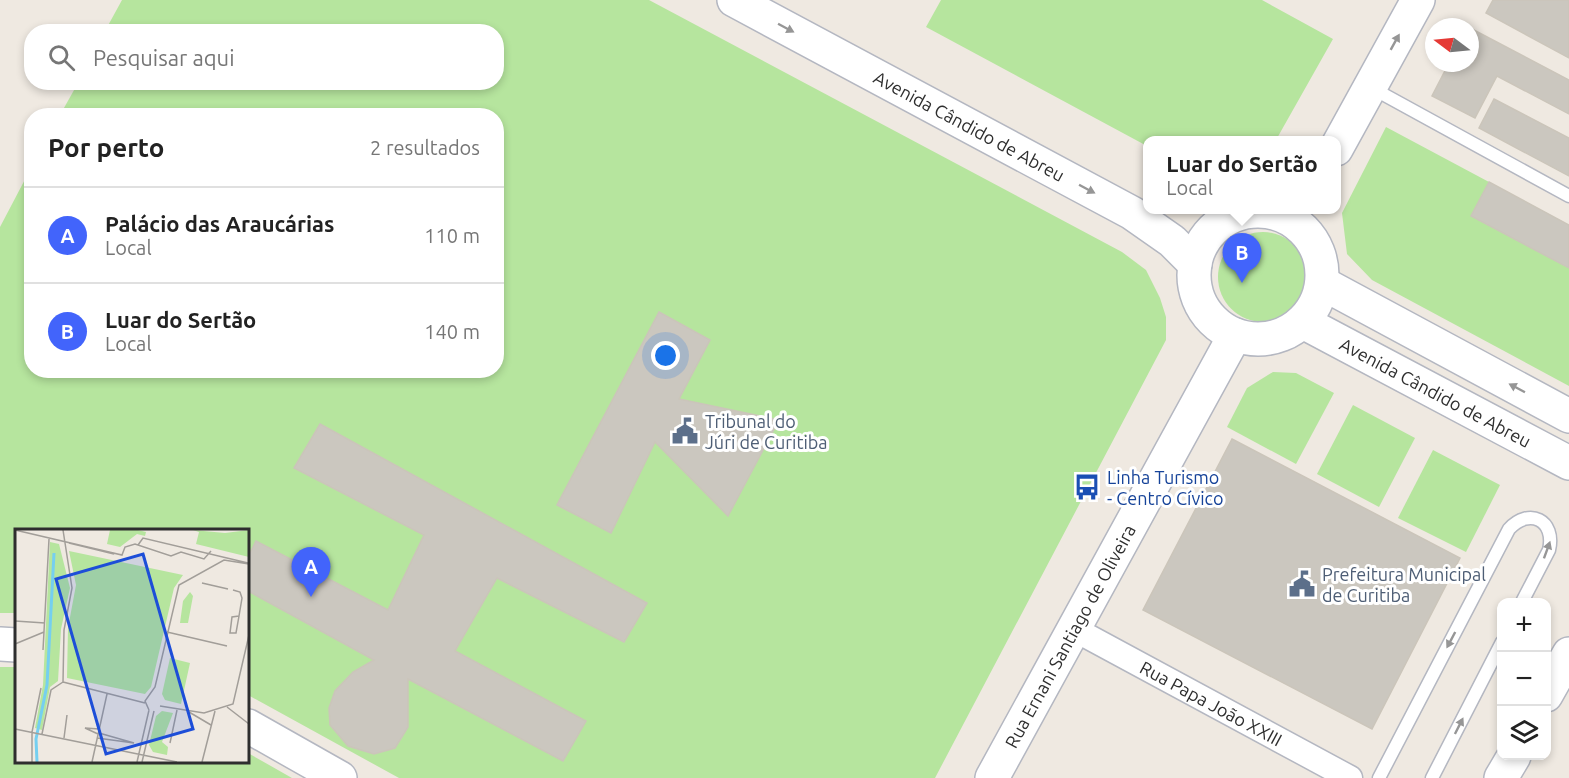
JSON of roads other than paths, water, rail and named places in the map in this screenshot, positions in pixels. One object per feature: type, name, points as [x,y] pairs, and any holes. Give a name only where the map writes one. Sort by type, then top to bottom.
[{"type":"main road","name":"Avenida Cândido de Abreu","points":[[734,0],[1132,213],[1172,242],[1195,264]]},
{"type":"main road","points":[[1341,139],[1418,0]]},
{"type":"main road","points":[[1238,214],[1223,221],[1208,234],[1199,249],[1194,279],[1196,294],[1211,320],[1235,335],[1264,340],[1291,331],[1303,322],[1317,298],[1322,283],[1322,265],[1317,249],[1300,216],[1278,214]]},
{"type":"main road","points":[[1322,283],[1569,416]]},
{"type":"main road","name":"Avenida Cândido de Abreu","points":[[1303,322],[1569,463]]},
{"type":"main road","name":"Rua Ernani Santiago de Oliveira","points":[[992,778],[1235,335]]},
{"type":"main road","points":[[1552,692],[1569,654]]},
{"type":"main road","points":[[249,727],[340,778]]},
{"type":"main road","points":[[1501,778],[1512,760]]},
{"type":"street","name":"Rua Papa João XXIII","points":[[1074,629],[1345,777]]},
{"type":"lane","points":[[1370,87],[1569,196]]},
{"type":"lane","points":[[1379,778],[1509,529],[1515,522],[1524,518],[1534,518],[1543,523],[1549,531],[1551,540],[1549,550],[1525,598]]},
{"type":"lane","points":[[1432,778],[1497,652]]},
{"type":"place","name":"Luar do Sertão","points":[[1242,283]]},
{"type":"place","name":"Tribunal do Júri de Curitiba","points":[[685,431]]},
{"type":"place","name":"Linha Turismo - Centro Cívico","points":[[1087,487]]},
{"type":"place","name":"Prefeitura Municipal de Curitiba","points":[[1302,584]]},
{"type":"place","name":"Palácio das Araucárias","points":[[311,597]]}]
